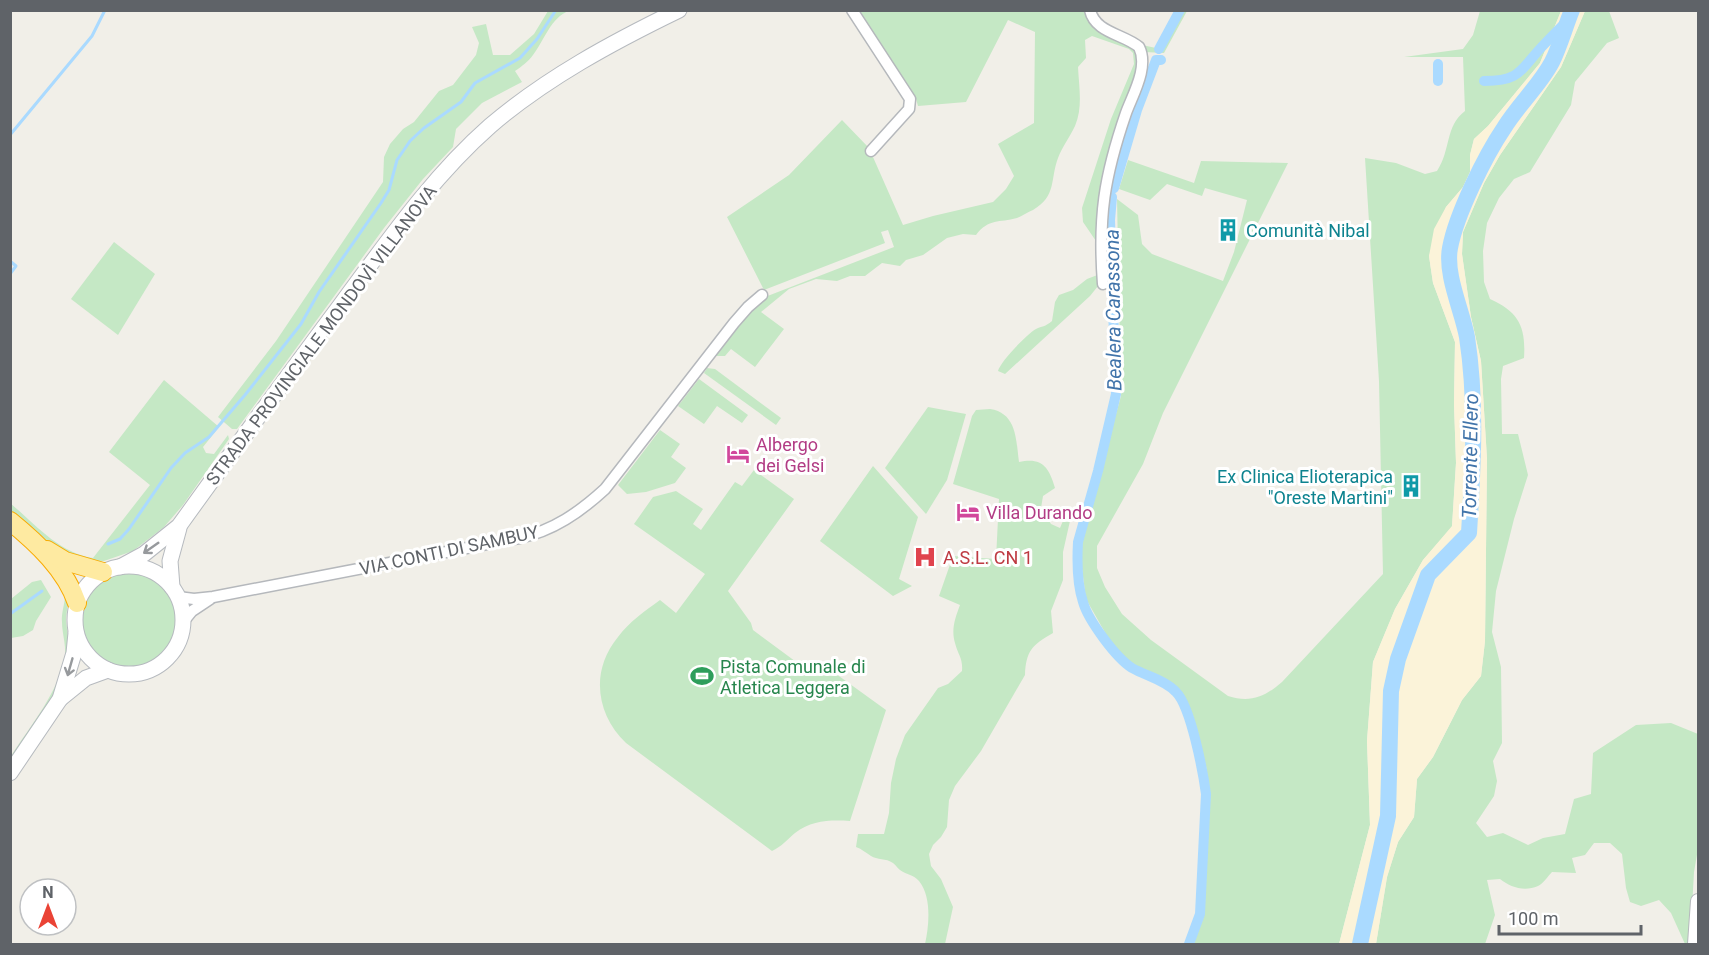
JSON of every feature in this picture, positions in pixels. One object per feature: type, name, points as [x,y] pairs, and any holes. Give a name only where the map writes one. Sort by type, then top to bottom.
[{"type":"highway","points":[[10,521],[38,546],[61,572],[73,590],[77,603]]},
{"type":"highway","points":[[38,546],[65,561],[112,569]]},
{"type":"main road","name":"STRADA PROVINCIALE MONDOVÌ VILLANOVA","points":[[112,569],[157,544],[179,526],[403,221],[465,150],[491,126],[545,85],[637,31],[679,10]]},
{"type":"main road","name":"STRADA PROVINCIALE MONDOVÌ VILLANOVA","points":[[175,592],[170,561],[179,526]]},
{"type":"main road","points":[[10,773],[60,699],[70,667],[76,633],[77,603],[90,582],[112,569],[135,566],[147,569],[160,576],[175,592],[182,608],[183,622],[178,642],[172,652],[157,666],[139,673],[120,673],[108,670],[90,658],[84,651],[76,633]]},
{"type":"main road","points":[[60,699],[86,678],[108,670]]},
{"type":"street","points":[[852,10],[910,99],[909,109],[871,151]]},
{"type":"street","points":[[1090,10],[1094,21],[1100,26],[1139,47],[1142,60],[1141,73],[1104,189],[1101,231],[1103,284]]},
{"type":"street","name":"VIA CONTI DI SAMBUY","points":[[175,592],[194,598],[213,597],[529,536],[558,525],[589,504],[605,489],[734,323],[762,295]]},
{"type":"street","name":"VIA CONTI DI SAMBUY","points":[[183,622],[202,603],[213,597]]},
{"type":"street","points":[[1695,945],[1698,901]]},
{"type":"green space","points":[[548,11],[569,11],[557,18],[531,57],[515,71],[522,82],[482,103],[456,129],[453,147],[423,179],[384,228],[237,429],[232,429],[218,417],[276,341],[383,182],[384,157],[390,144],[403,129],[414,122],[439,91],[453,85],[476,55],[479,43],[472,27],[486,24],[493,55],[510,55],[534,34]]},
{"type":"green space","points":[[856,11],[1087,11],[1136,50],[1139,64],[1104,175],[1098,221],[1098,244],[1083,222],[1082,208],[1111,119],[1134,64],[1133,53],[1129,49],[1092,36],[1085,40],[1086,58],[1078,67],[1080,97],[1077,119],[1058,158],[1052,187],[1041,205],[1017,218],[990,223],[976,235],[963,234],[947,238],[923,255],[906,260],[900,266],[882,263],[865,276],[850,276],[837,281],[816,279],[789,289],[761,312],[784,329],[755,367],[731,349],[725,356],[714,356],[740,321],[765,297],[894,247],[888,230],[881,232],[885,243],[764,290],[727,217],[789,175],[842,120],[869,148],[903,225],[993,202],[1006,189],[1014,176],[998,144],[1034,123],[1035,32],[1008,20],[966,102],[918,106],[916,99]]},
{"type":"green space","points":[[1175,11],[1187,11],[1164,53],[1145,52],[1142,45],[1156,48]]},
{"type":"green space","points":[[1480,11],[1561,11],[1540,63],[1488,126],[1474,139],[1470,155],[1470,172],[1463,187],[1446,207],[1429,256],[1433,283],[1455,342],[1456,463],[1452,527],[1423,560],[1395,609],[1373,662],[1367,741],[1370,825],[1339,944],[1193,944],[1203,919],[1204,906],[1209,787],[1206,766],[1189,706],[1182,694],[1174,686],[1121,655],[1111,643],[1086,599],[1080,554],[1081,540],[1121,396],[1117,199],[1138,215],[1142,244],[1152,254],[1223,281],[1234,252],[1247,200],[1205,188],[1202,196],[1167,184],[1150,200],[1119,189],[1128,160],[1194,183],[1201,161],[1288,163],[1163,413],[1143,464],[1097,546],[1097,568],[1105,587],[1122,614],[1151,640],[1228,696],[1250,699],[1269,692],[1282,682],[1383,574],[1379,381],[1365,158],[1396,163],[1425,174],[1437,171],[1454,124],[1465,111],[1463,57],[1404,57],[1463,49],[1473,35]]},
{"type":"green space","points":[[1585,11],[1609,11],[1619,38],[1607,43],[1575,82],[1571,105],[1530,172],[1514,179],[1499,198],[1487,223],[1483,251],[1484,282],[1490,299],[1514,315],[1524,338],[1524,358],[1503,366],[1501,379],[1502,434],[1518,434],[1528,475],[1496,591],[1492,632],[1501,667],[1502,743],[1493,761],[1497,781],[1494,796],[1476,823],[1487,837],[1503,833],[1528,845],[1543,838],[1565,834],[1574,799],[1591,794],[1593,753],[1636,725],[1671,723],[1698,734],[1698,849],[1694,872],[1690,944],[1685,944],[1671,913],[1659,900],[1641,906],[1630,902],[1622,854],[1610,843],[1594,843],[1585,855],[1572,858],[1576,873],[1552,872],[1544,882],[1533,888],[1522,889],[1500,879],[1487,880],[1495,915],[1485,944],[1376,944],[1387,877],[1398,842],[1414,817],[1417,779],[1433,757],[1462,700],[1481,676],[1485,641],[1487,459],[1481,361],[1471,317],[1462,254],[1463,232],[1484,183],[1500,155],[1561,67]]},
{"type":"green space","points":[[114,242],[155,274],[118,335],[71,299]]},
{"type":"green space","points":[[1100,274],[1098,286],[1090,296],[1005,374],[998,371],[1027,336],[1052,321],[1055,302],[1059,295],[1073,290],[1087,279]]},
{"type":"green space","points":[[707,368],[715,369],[781,418],[776,425],[704,373]]},
{"type":"green space","points":[[699,379],[748,415],[742,423],[717,406],[704,424],[678,406]]},
{"type":"green space","points":[[164,380],[219,427],[203,447],[206,453],[214,454],[228,435],[229,439],[183,505],[164,527],[133,551],[104,561],[84,561],[48,543],[11,511],[10,503],[58,544],[93,558],[150,485],[109,452]]},
{"type":"green space","points":[[928,407],[966,414],[947,480],[926,514],[885,468]]},
{"type":"green space","points":[[990,409],[1006,416],[1014,429],[1019,462],[1039,462],[1050,474],[1055,488],[1043,496],[1041,508],[1051,524],[1060,528],[1065,516],[1072,512],[1063,552],[1063,580],[1051,611],[1053,633],[1035,645],[1029,654],[1025,675],[981,751],[955,786],[949,800],[947,827],[929,854],[931,866],[941,879],[953,907],[945,944],[925,944],[928,929],[928,903],[919,881],[902,872],[890,861],[873,857],[856,847],[858,834],[884,834],[896,759],[905,735],[938,688],[948,684],[962,671],[953,633],[960,605],[939,596],[953,556],[996,559],[999,499],[953,484],[972,416],[976,410]]},
{"type":"green space","points":[[660,430],[680,444],[671,457],[686,468],[675,483],[646,492],[627,494],[618,485]]},
{"type":"green space","points":[[873,466],[918,517],[899,579],[912,586],[893,596],[820,541]]},
{"type":"green space","name":"Pista Comunale di Atletica Leggera","points":[[754,470],[794,499],[728,591],[751,623],[753,630],[803,667],[813,664],[832,671],[886,710],[850,821],[815,823],[801,829],[772,851],[626,743],[608,719],[600,692],[603,664],[609,650],[622,632],[660,600],[676,613],[705,574],[634,524],[653,497],[676,491],[703,509],[693,524],[701,530],[735,482],[742,486]]},
{"type":"green space","points":[[11,528],[49,563],[67,588],[66,620],[69,648],[65,670],[53,698],[11,761],[11,756],[51,695],[62,668],[65,655],[62,619],[65,595],[63,586],[51,569],[11,533]]},
{"type":"green space","points":[[129,573],[147,577],[162,587],[172,602],[176,620],[172,638],[162,653],[147,663],[129,667],[111,663],[96,653],[86,638],[82,620],[86,602],[96,587],[111,577]]},
{"type":"green space","points":[[41,580],[51,597],[33,630],[23,636],[11,638],[11,599],[32,582]]},
{"type":"sand","points":[[1561,11],[1585,11],[1561,67],[1500,155],[1484,183],[1463,232],[1462,254],[1471,317],[1481,361],[1487,459],[1485,641],[1481,676],[1462,700],[1433,757],[1417,779],[1414,817],[1398,842],[1387,877],[1376,944],[1339,944],[1370,825],[1367,741],[1373,662],[1395,609],[1423,560],[1452,526],[1456,463],[1455,342],[1433,283],[1429,256],[1434,229],[1446,207],[1463,187],[1470,172],[1470,155],[1474,139],[1488,126],[1540,63]]},
{"type":"waterway","points":[[10,135],[92,36],[105,10]]},
{"type":"waterway","points":[[108,544],[120,539],[129,529],[171,468],[185,453],[209,437],[301,324],[319,292],[389,190],[397,160],[410,141],[424,128],[461,102],[475,83],[520,58],[537,39],[556,10]]},
{"type":"waterway","name":"Bealera Carassona","points":[[1159,49],[1180,10]]},
{"type":"waterway","name":"Torrente Ellero","points":[[1360,944],[1388,816],[1391,691],[1398,659],[1428,575],[1469,533],[1473,460],[1472,386],[1467,337],[1450,270],[1450,248],[1458,219],[1480,170],[1496,140],[1552,62],[1572,10]]},
{"type":"waterway","points":[[1484,81],[1495,81],[1516,74],[1568,20]]},
{"type":"waterway","points":[[1114,188],[1137,110],[1156,60],[1161,60]]},
{"type":"waterway","points":[[1438,64],[1438,81]]},
{"type":"waterway","name":"Bealera Carassona","points":[[1112,197],[1110,220],[1116,394],[1078,542],[1079,580],[1086,610],[1103,638],[1132,668],[1172,688],[1187,711],[1206,794],[1200,914],[1189,944]]},
{"type":"waterway","points":[[10,261],[16,266],[10,274]]},
{"type":"waterway","points":[[10,614],[42,591]]},
{"type":"place","name":"Comunità Nibal","points":[[1228,230]]},
{"type":"place","name":"Albergo dei Gelsi","points":[[738,454]]},
{"type":"place","name":"Ex Clinica Elioterapica \"Oreste Martini\"","points":[[1411,486]]},
{"type":"place","name":"Villa Durando","points":[[968,512]]},
{"type":"place","name":"A.S.L. CN 1","points":[[925,557]]},
{"type":"place","name":"Pista Comunale di Atletica Leggera","points":[[702,676]]}]
